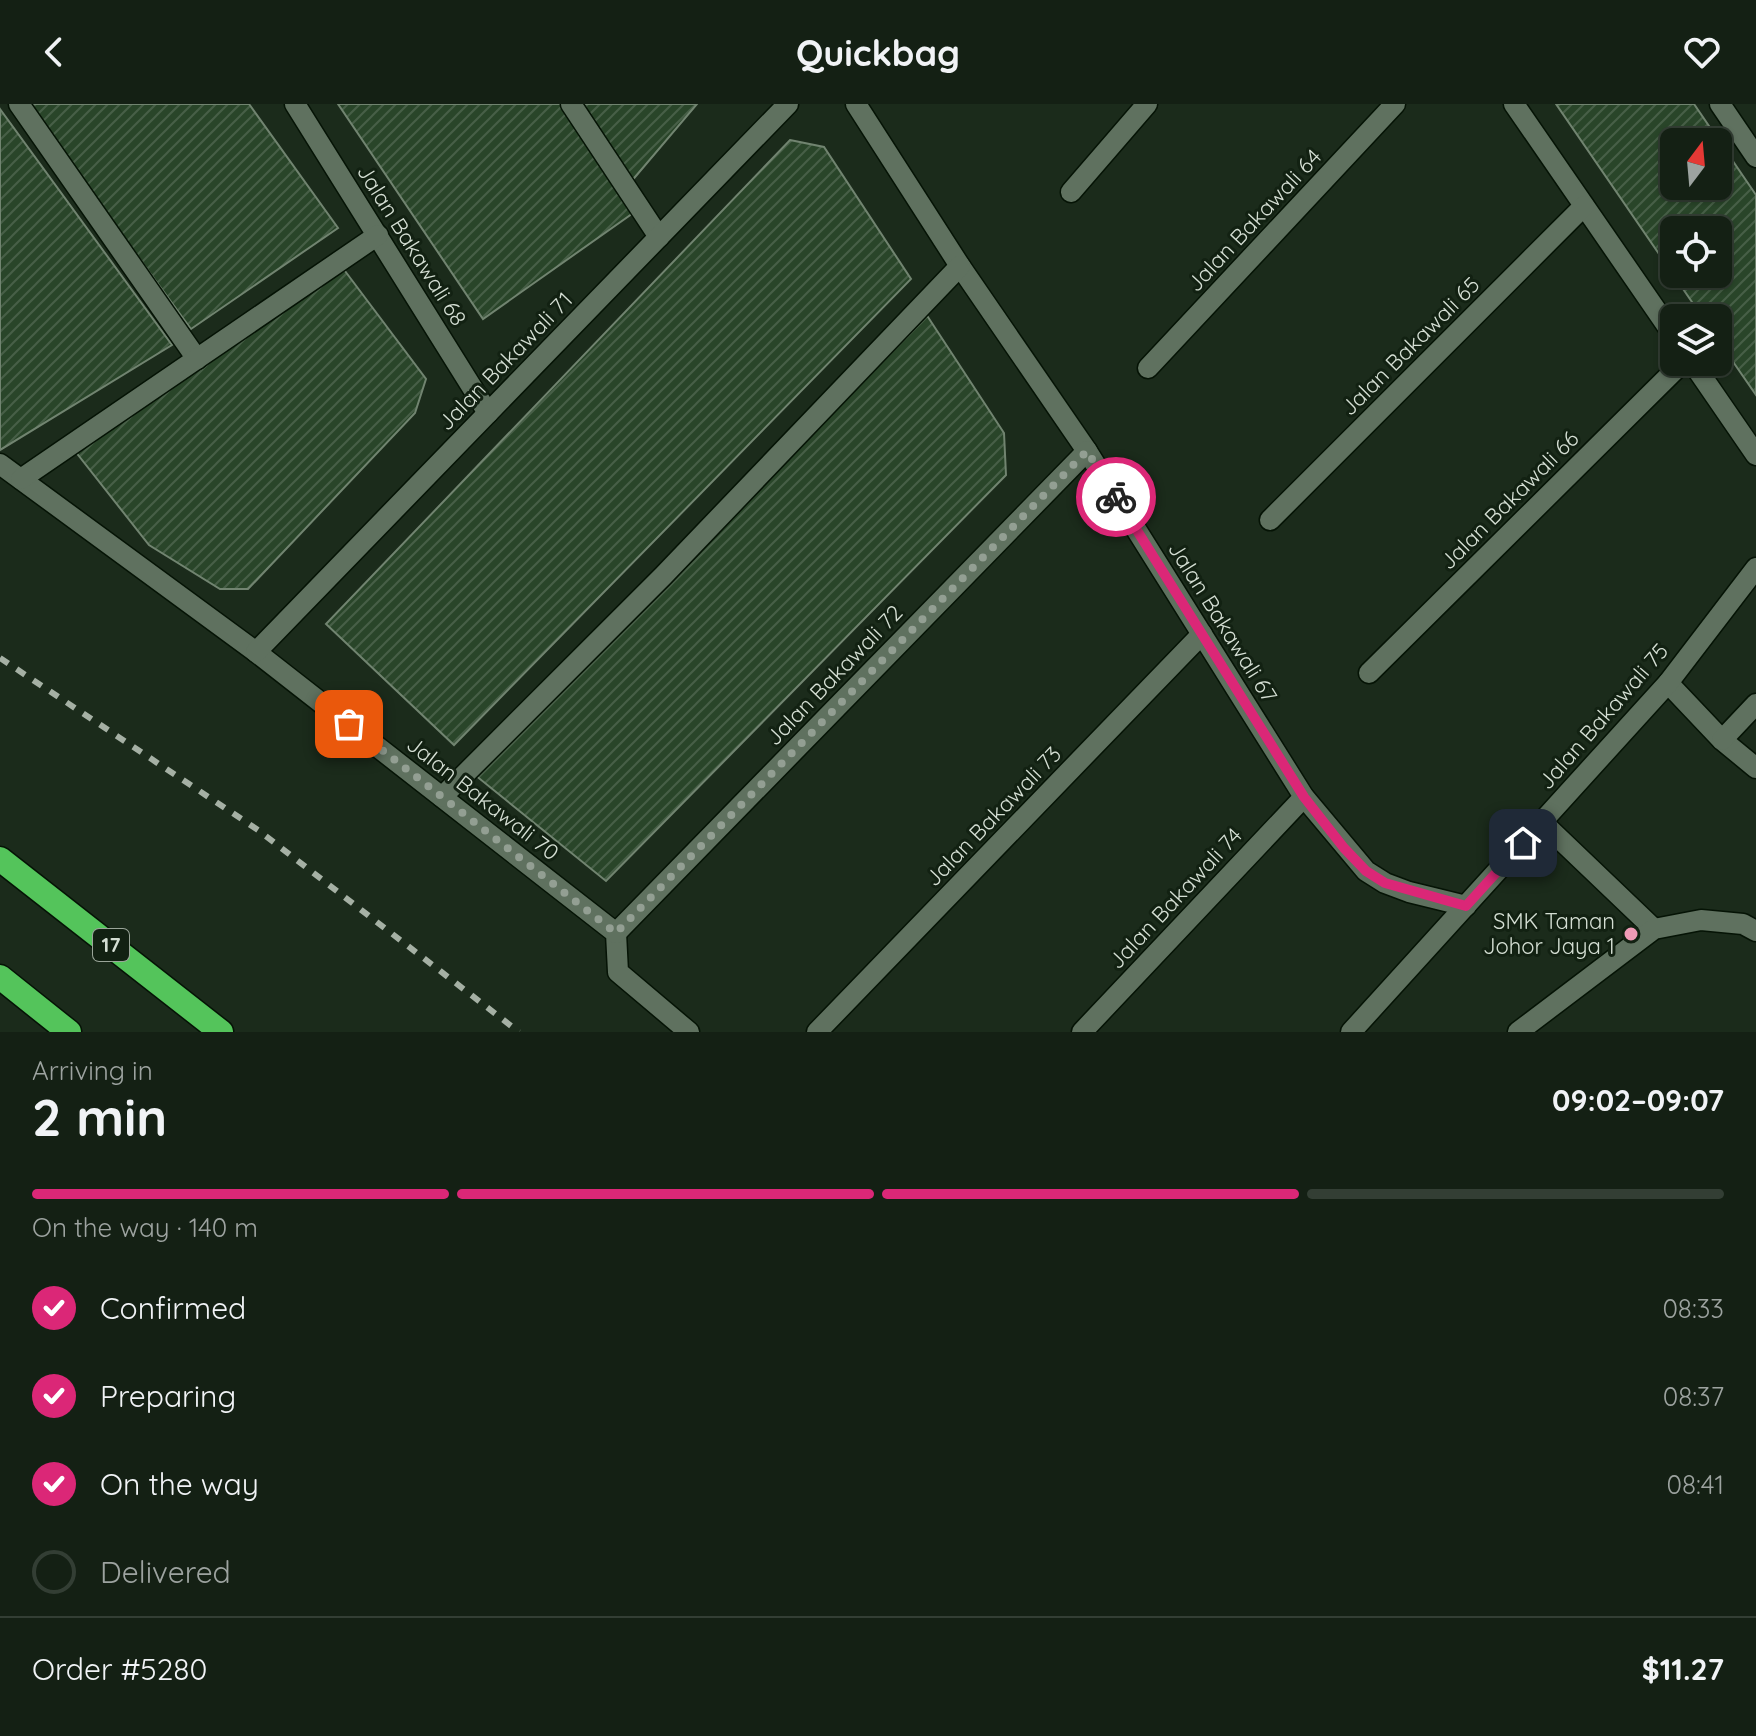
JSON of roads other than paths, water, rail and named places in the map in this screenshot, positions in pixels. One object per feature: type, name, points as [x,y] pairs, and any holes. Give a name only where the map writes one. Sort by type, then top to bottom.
[{"type":"highway","name":"17","points":[[0,859],[221,1032]]},
{"type":"highway","points":[[0,977],[69,1032]]},
{"type":"street","points":[[19,104],[197,359]]},
{"type":"street","name":"Jalan Bakawali 68","points":[[295,104],[488,413]]},
{"type":"street","points":[[571,104],[659,237]]},
{"type":"street","name":"Jalan Bakawali 71","points":[[256,652],[788,104]]},
{"type":"street","name":"Jalan Bakawali 67","points":[[856,104],[960,266],[1087,451],[1304,797],[1366,871],[1409,892],[1466,906]]},
{"type":"street","points":[[1071,192],[1147,104]]},
{"type":"street","name":"Jalan Bakawali 64","points":[[1148,368],[1395,104]]},
{"type":"street","points":[[1514,104],[1660,316]]},
{"type":"street","points":[[1720,104],[1756,157]]},
{"type":"street","name":"Jalan Bakawali 65","points":[[1270,520],[1584,206]]},
{"type":"street","points":[[21,479],[378,235]]},
{"type":"street","points":[[442,797],[663,576],[960,266]]},
{"type":"street","name":"Jalan Bakawali 66","points":[[1369,673],[1669,376]]},
{"type":"street","points":[[1702,376],[1756,455]]},
{"type":"street","name":"Jalan Bakawali 72","points":[[616,933],[1087,451]]},
{"type":"street","name":"Jalan Bakawali 70","points":[[0,464],[256,652],[616,933]]},
{"type":"street","name":"Jalan Bakawali 75","points":[[1351,1032],[1668,683],[1756,568]]},
{"type":"street","name":"Jalan Bakawali 73","points":[[817,1032],[1202,634]]},
{"type":"street","points":[[1668,683],[1722,740],[1756,768]]},
{"type":"street","points":[[1722,740],[1756,704]]},
{"type":"street","name":"Jalan Bakawali 74","points":[[1082,1032],[1304,797]]},
{"type":"street","points":[[1542,822],[1654,929]]},
{"type":"street","points":[[1518,1032],[1654,929],[1701,920],[1743,924],[1756,931]]},
{"type":"street","points":[[616,933],[618,972],[689,1032]]},
{"type":"railway","points":[[0,658],[258,830],[519,1032]]},
{"type":"place","name":"SMK Taman Johor Jaya 1","points":[[1631,934]]}]
